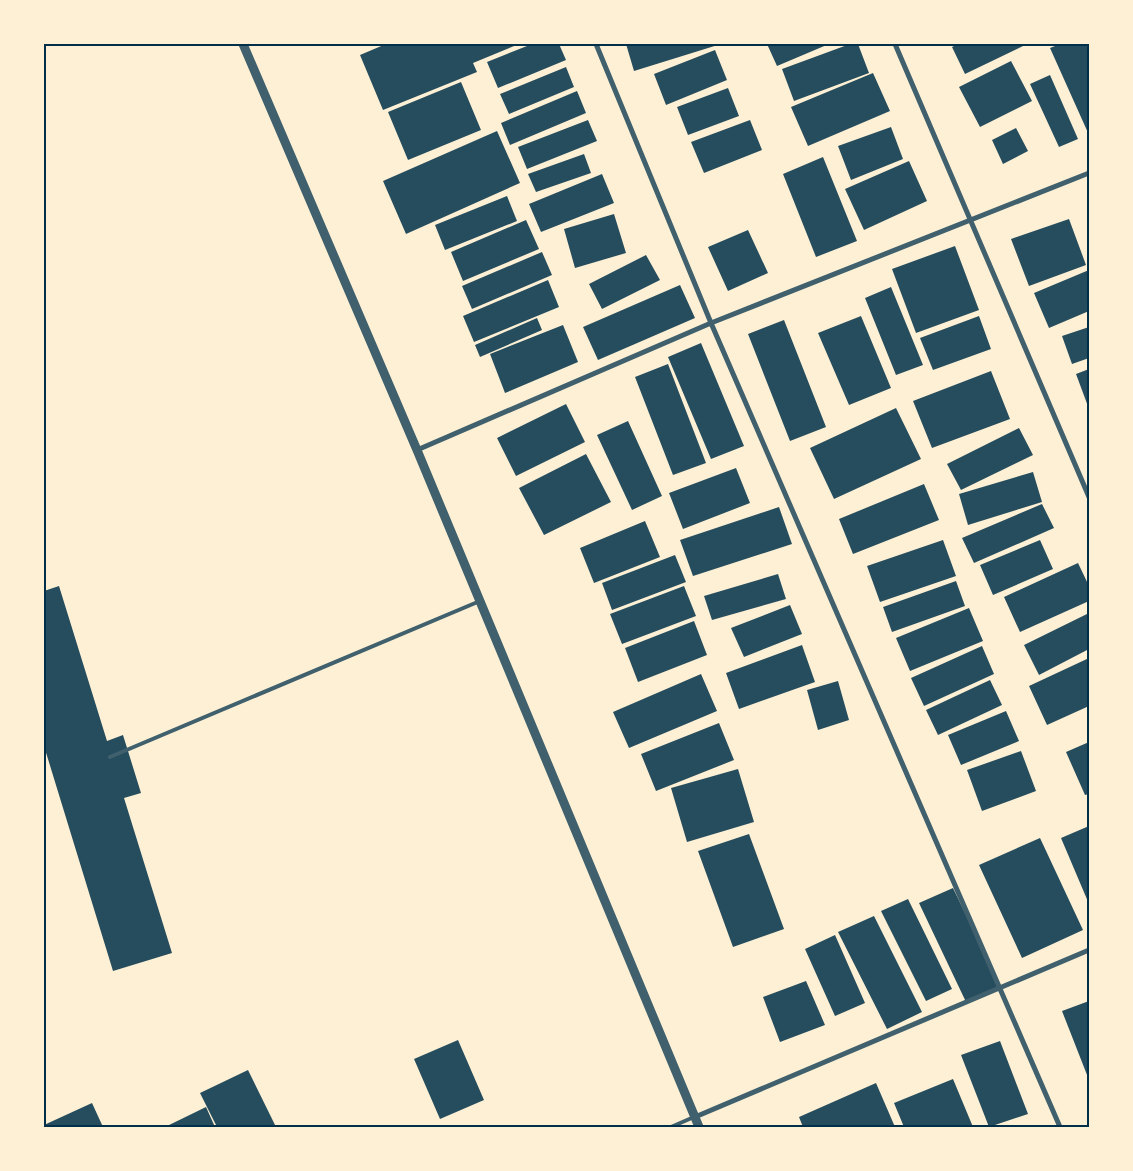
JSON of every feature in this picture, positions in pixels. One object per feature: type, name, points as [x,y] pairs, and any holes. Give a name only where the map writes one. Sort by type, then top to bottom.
[{"type":"street","points":[[243,44],[417,450],[699,1127]]},
{"type":"street","points":[[596,44],[711,323],[1060,1127]]},
{"type":"street","points":[[895,44],[1089,497]]},
{"type":"street","points":[[417,450],[711,323],[1089,173]]},
{"type":"street","points":[[695,1117],[1089,950]]},
{"type":"lane","points":[[110,757],[480,601]]},
{"type":"lane","points":[[671,1127],[695,1117]]},
{"type":"building","points":[[386,44],[519,44],[473,63],[477,72],[383,110],[360,55]]},
{"type":"building","points":[[532,44],[559,44],[566,60],[498,88],[487,62]]},
{"type":"building","points":[[626,44],[721,44],[634,71]]},
{"type":"building","points":[[767,44],[829,44],[777,66]]},
{"type":"building","points":[[850,44],[858,44],[869,73],[794,101],[782,69]]},
{"type":"building","points":[[958,44],[1022,44],[1023,46],[965,74],[952,47]]},
{"type":"building","points":[[1060,44],[1086,44],[1089,51],[1089,135],[1050,48]]},
{"type":"building","points":[[715,50],[727,80],[666,105],[654,74]]},
{"type":"building","points":[[1011,61],[1032,101],[980,127],[959,87]]},
{"type":"building","points":[[566,67],[574,87],[509,114],[500,94]]},
{"type":"building","points":[[873,73],[890,111],[808,146],[791,107]]},
{"type":"building","points":[[1050,75],[1078,139],[1059,147],[1030,84]]},
{"type":"building","points":[[461,82],[481,130],[408,160],[388,112]]},
{"type":"building","points":[[728,88],[739,116],[688,135],[677,107]]},
{"type":"building","points":[[577,91],[586,113],[510,145],[501,123]]},
{"type":"building","points":[[588,120],[597,141],[527,169],[518,147]]},
{"type":"building","points":[[750,120],[762,150],[704,173],[691,142]]},
{"type":"building","points":[[891,127],[903,159],[851,180],[838,146]]},
{"type":"building","points":[[1016,128],[1028,151],[1003,164],[992,140]]},
{"type":"building","points":[[497,131],[520,183],[406,234],[383,181]]},
{"type":"building","points":[[584,154],[591,173],[536,192],[528,174]]},
{"type":"building","points":[[823,157],[857,241],[816,257],[783,174]]},
{"type":"building","points":[[909,161],[927,201],[864,230],[845,189]]},
{"type":"building","points":[[602,174],[614,203],[541,232],[529,204]]},
{"type":"building","points":[[507,196],[517,221],[445,250],[435,225]]},
{"type":"building","points":[[614,214],[626,253],[575,268],[564,229]]},
{"type":"building","points":[[1069,219],[1086,265],[1029,286],[1011,239]]},
{"type":"building","points":[[526,220],[539,249],[463,281],[451,252]]},
{"type":"building","points":[[748,230],[768,273],[728,291],[708,247]]},
{"type":"building","points":[[955,246],[979,310],[916,333],[892,269]]},
{"type":"building","points":[[542,252],[552,275],[472,309],[462,286]]},
{"type":"building","points":[[646,255],[660,280],[602,309],[589,284]]},
{"type":"building","points":[[1089,270],[1089,311],[1049,328],[1034,293]]},
{"type":"building","points":[[548,280],[559,307],[474,342],[463,316]]},
{"type":"building","points":[[680,285],[695,318],[598,360],[583,327]]},
{"type":"building","points":[[891,287],[923,365],[896,375],[865,298]]},
{"type":"building","points":[[861,316],[891,388],[849,405],[818,333]]},
{"type":"building","points":[[979,316],[991,349],[933,370],[920,338]]},
{"type":"building","points":[[537,318],[542,330],[480,357],[475,345]]},
{"type":"building","points":[[784,320],[826,427],[790,441],[748,334]]},
{"type":"building","points":[[563,325],[578,362],[505,393],[490,354]]},
{"type":"building","points":[[1089,327],[1089,358],[1072,364],[1062,336]]},
{"type":"building","points":[[701,343],[744,446],[711,459],[668,357]]},
{"type":"building","points":[[668,364],[706,463],[673,475],[635,377]]},
{"type":"building","points":[[1089,369],[1089,409],[1076,374]]},
{"type":"building","points":[[991,371],[1010,419],[932,448],[913,401]]},
{"type":"building","points":[[566,404],[585,442],[516,476],[497,438]]},
{"type":"building","points":[[896,408],[921,459],[834,499],[810,448]]},
{"type":"building","points":[[628,421],[662,496],[632,510],[597,435]]},
{"type":"building","points":[[1019,428],[1033,455],[961,490],[947,464]]},
{"type":"building","points":[[586,454],[611,502],[544,535],[519,488]]},
{"type":"building","points":[[736,468],[750,503],[683,529],[669,493]]},
{"type":"building","points":[[1033,472],[1042,502],[968,525],[959,494]]},
{"type":"building","points":[[924,484],[939,520],[853,554],[839,519]]},
{"type":"building","points":[[1042,504],[1054,528],[974,563],[962,538]]},
{"type":"building","points":[[779,507],[792,544],[693,576],[680,540]]},
{"type":"building","points":[[645,521],[660,557],[594,583],[580,548]]},
{"type":"building","points":[[943,540],[956,576],[880,602],[867,566]]},
{"type":"building","points":[[1040,540],[1053,569],[993,595],[980,565]]},
{"type":"building","points":[[675,555],[686,582],[612,610],[602,583]]},
{"type":"building","points":[[1078,563],[1089,586],[1089,601],[1020,632],[1004,597]]},
{"type":"building","points":[[778,574],[786,599],[712,620],[704,596]]},
{"type":"building","points":[[956,581],[965,606],[892,632],[883,607]]},
{"type":"building","points":[[59,586],[107,741],[123,735],[141,793],[124,798],[172,953],[113,971],[44,746],[44,591]]},
{"type":"building","points":[[684,586],[696,616],[622,644],[610,614]]},
{"type":"building","points":[[790,605],[802,634],[744,657],[731,628]]},
{"type":"building","points":[[969,608],[983,641],[910,671],[896,638]]},
{"type":"building","points":[[1089,613],[1089,649],[1039,675],[1024,645]]},
{"type":"building","points":[[694,621],[707,655],[638,682],[625,648]]},
{"type":"building","points":[[802,645],[815,682],[739,709],[726,673]]},
{"type":"building","points":[[982,646],[994,674],[924,706],[911,678]]},
{"type":"building","points":[[1089,658],[1089,706],[1047,725],[1029,686]]},
{"type":"building","points":[[701,674],[717,711],[629,748],[613,712]]},
{"type":"building","points":[[990,680],[1002,705],[938,735],[926,710]]},
{"type":"building","points":[[838,681],[849,720],[818,730],[807,690]]},
{"type":"building","points":[[1006,711],[1019,741],[961,765],[948,735]]},
{"type":"building","points":[[719,723],[734,760],[656,791],[641,754]]},
{"type":"building","points":[[1089,742],[1089,794],[1085,795],[1066,752]]},
{"type":"building","points":[[1021,751],[1036,791],[982,811],[967,770]]},
{"type":"building","points":[[738,769],[754,822],[687,842],[671,788]]},
{"type":"building","points":[[1089,826],[1089,904],[1061,838]]},
{"type":"building","points":[[749,834],[784,929],[733,947],[698,851]]},
{"type":"building","points":[[1040,838],[1083,930],[1022,958],[979,865]]},
{"type":"building","points":[[953,888],[1000,986],[966,1002],[919,903]]},
{"type":"building","points":[[908,899],[952,989],[926,1001],[881,911]]},
{"type":"building","points":[[874,916],[922,1012],[887,1029],[838,932]]},
{"type":"building","points":[[835,935],[865,1003],[835,1016],[805,949]]},
{"type":"building","points":[[806,981],[825,1025],[780,1042],[763,997]]},
{"type":"building","points":[[1089,1001],[1089,1080],[1062,1011]]},
{"type":"building","points":[[458,1040],[484,1100],[440,1119],[414,1059]]},
{"type":"building","points":[[1000,1041],[1028,1114],[989,1127],[961,1055]]},
{"type":"building","points":[[248,1070],[276,1127],[217,1127],[200,1093]]},
{"type":"building","points":[[953,1079],[973,1127],[904,1127],[894,1103]]},
{"type":"building","points":[[876,1083],[895,1127],[803,1127],[799,1117]]},
{"type":"building","points":[[92,1103],[103,1127],[44,1127],[44,1125]]},
{"type":"building","points":[[206,1107],[215,1127],[165,1127]]}]
